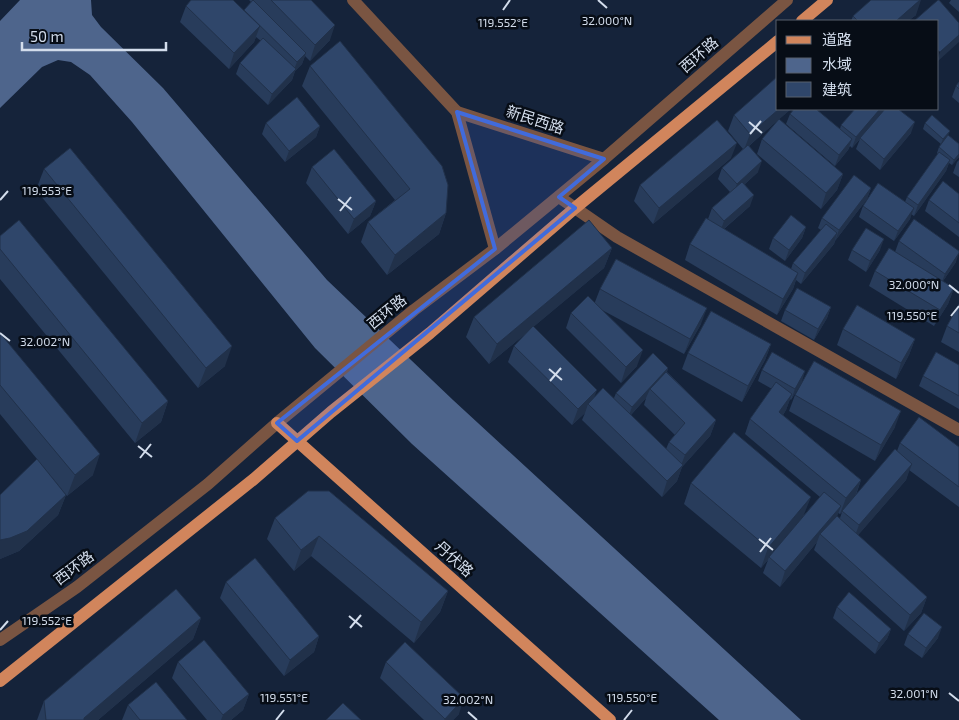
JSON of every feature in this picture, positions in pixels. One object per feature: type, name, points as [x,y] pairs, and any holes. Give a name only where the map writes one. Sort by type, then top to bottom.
[{"type":"main road","points":[[803,20],[828,0]]},
{"type":"main road","points":[[0,681],[254,479],[575,208],[776,43]]},
{"type":"main road","name":"丹伏路","points":[[278,423],[610,720]]},
{"type":"street","name":"新民西路","points":[[353,0],[457,112],[496,249]]},
{"type":"street","name":"西环路","points":[[0,640],[77,587],[208,484],[414,310],[496,249],[604,160],[787,0]]},
{"type":"street","name":"新民西路","points":[[457,112],[604,160]]},
{"type":"street","points":[[559,197],[617,237],[959,430]]},
{"type":"highlighted area","points":[[457,112],[604,159],[559,197],[575,208],[297,441],[277,423],[495,249]]},
{"type":"water","points":[[20,0],[91,0],[92,15],[101,27],[163,88],[327,280],[453,400],[801,720],[719,720],[412,444],[315,348],[132,122],[90,75],[71,62],[58,60],[42,67],[0,108],[0,21]]},
{"type":"building","points":[[191,0],[233,0],[260,26],[234,53],[186,6]]},
{"type":"building","points":[[253,0],[306,53],[297,62],[244,10]]},
{"type":"building","points":[[271,0],[311,0],[335,25],[315,45]]},
{"type":"building","points":[[871,0],[920,0],[897,20],[857,20],[853,16]]},
{"type":"building","points":[[939,0],[959,23],[959,35],[940,52],[939,20],[915,20]]},
{"type":"building","points":[[263,38],[296,69],[272,94],[240,63]]},
{"type":"building","points":[[340,41],[442,166],[448,185],[446,213],[395,255],[368,222],[410,189],[310,66]]},
{"type":"building","points":[[776,78],[776,110],[778,110],[750,134],[734,115]]},
{"type":"building","points":[[297,97],[320,126],[289,151],[266,123]]},
{"type":"building","points":[[793,110],[817,110],[852,139],[839,155],[790,114]]},
{"type":"building","points":[[854,110],[879,110],[856,137],[841,125]]},
{"type":"building","points":[[884,110],[899,110],[915,122],[884,159],[860,138]]},
{"type":"building","points":[[932,115],[950,131],[943,139],[925,123]]},
{"type":"building","points":[[779,119],[843,174],[826,193],[762,139]]},
{"type":"building","points":[[717,120],[737,143],[659,208],[640,185]]},
{"type":"building","points":[[948,135],[959,144],[959,154],[954,160],[939,147]]},
{"type":"building","points":[[748,145],[762,161],[737,184],[722,168]]},
{"type":"building","points":[[70,148],[232,346],[206,368],[44,169]]},
{"type":"building","points":[[334,149],[376,201],[354,219],[312,167]]},
{"type":"building","points":[[939,152],[950,160],[918,205],[907,197]]},
{"type":"building","points":[[854,175],[871,188],[839,230],[822,218]]},
{"type":"building","points":[[943,181],[959,194],[959,223],[929,200]]},
{"type":"building","points":[[742,182],[754,195],[724,221],[712,208]]},
{"type":"building","points":[[878,183],[914,208],[898,231],[863,206]]},
{"type":"building","points":[[791,215],[806,227],[789,250],[773,238]]},
{"type":"building","points":[[706,218],[798,273],[783,299],[690,244]]},
{"type":"building","points":[[914,219],[959,251],[945,274],[899,241]]},
{"type":"building","points":[[19,220],[168,401],[142,423],[0,249],[0,236]]},
{"type":"building","points":[[589,220],[612,248],[497,344],[474,317]]},
{"type":"building","points":[[826,224],[837,233],[805,273],[793,263]]},
{"type":"building","points":[[866,228],[884,239],[870,261],[852,250]]},
{"type":"building","points":[[889,248],[954,288],[940,310],[875,271]]},
{"type":"building","points":[[616,259],[707,308],[690,339],[600,289]]},
{"type":"building","points":[[797,288],[831,307],[818,329],[785,310]]},
{"type":"building","points":[[588,296],[643,350],[626,367],[571,313]]},
{"type":"building","points":[[959,304],[959,333],[947,326]]},
{"type":"building","points":[[857,305],[915,339],[901,363],[843,329]]},
{"type":"building","points":[[711,311],[771,344],[748,386],[688,353]]},
{"type":"building","points":[[533,326],[597,390],[578,409],[514,346]]},
{"type":"building","points":[[0,333],[100,454],[75,475],[0,385]]},
{"type":"building","points":[[772,352],[805,371],[795,389],[762,370]]},
{"type":"building","points":[[936,352],[959,365],[959,396],[923,376]]},
{"type":"building","points":[[653,353],[668,368],[632,407],[616,393]]},
{"type":"building","points":[[814,361],[901,411],[881,445],[795,395]]},
{"type":"building","points":[[666,372],[716,420],[685,455],[669,442],[685,423],[650,389]]},
{"type":"building","points":[[776,382],[792,394],[779,412],[861,480],[846,498],[750,419]]},
{"type":"building","points":[[603,388],[683,465],[667,481],[588,404]]},
{"type":"building","points":[[919,417],[959,447],[959,487],[900,443]]},
{"type":"building","points":[[734,432],[811,497],[768,548],[691,483]]},
{"type":"building","points":[[895,449],[912,464],[859,525],[842,511]]},
{"type":"building","points":[[37,459],[66,495],[27,531],[0,540],[0,495]]},
{"type":"building","points":[[308,491],[329,491],[448,591],[421,622],[319,536],[301,550],[275,518]]},
{"type":"building","points":[[824,492],[841,506],[785,571],[769,557]]},
{"type":"building","points":[[837,516],[927,597],[910,615],[820,534]]},
{"type":"building","points":[[255,558],[319,636],[290,660],[226,582]]},
{"type":"building","points":[[176,589],[201,618],[84,718],[84,720],[46,720],[44,701]]},
{"type":"building","points":[[849,592],[891,629],[879,643],[837,607]]},
{"type":"building","points":[[924,613],[942,627],[926,648],[908,634]]},
{"type":"building","points":[[204,640],[249,694],[223,715],[178,662]]},
{"type":"building","points":[[405,642],[464,698],[445,719],[386,662]]},
{"type":"building","points":[[156,682],[187,720],[140,720],[128,705]]},
{"type":"building","points":[[343,703],[361,720],[326,720]]}]
